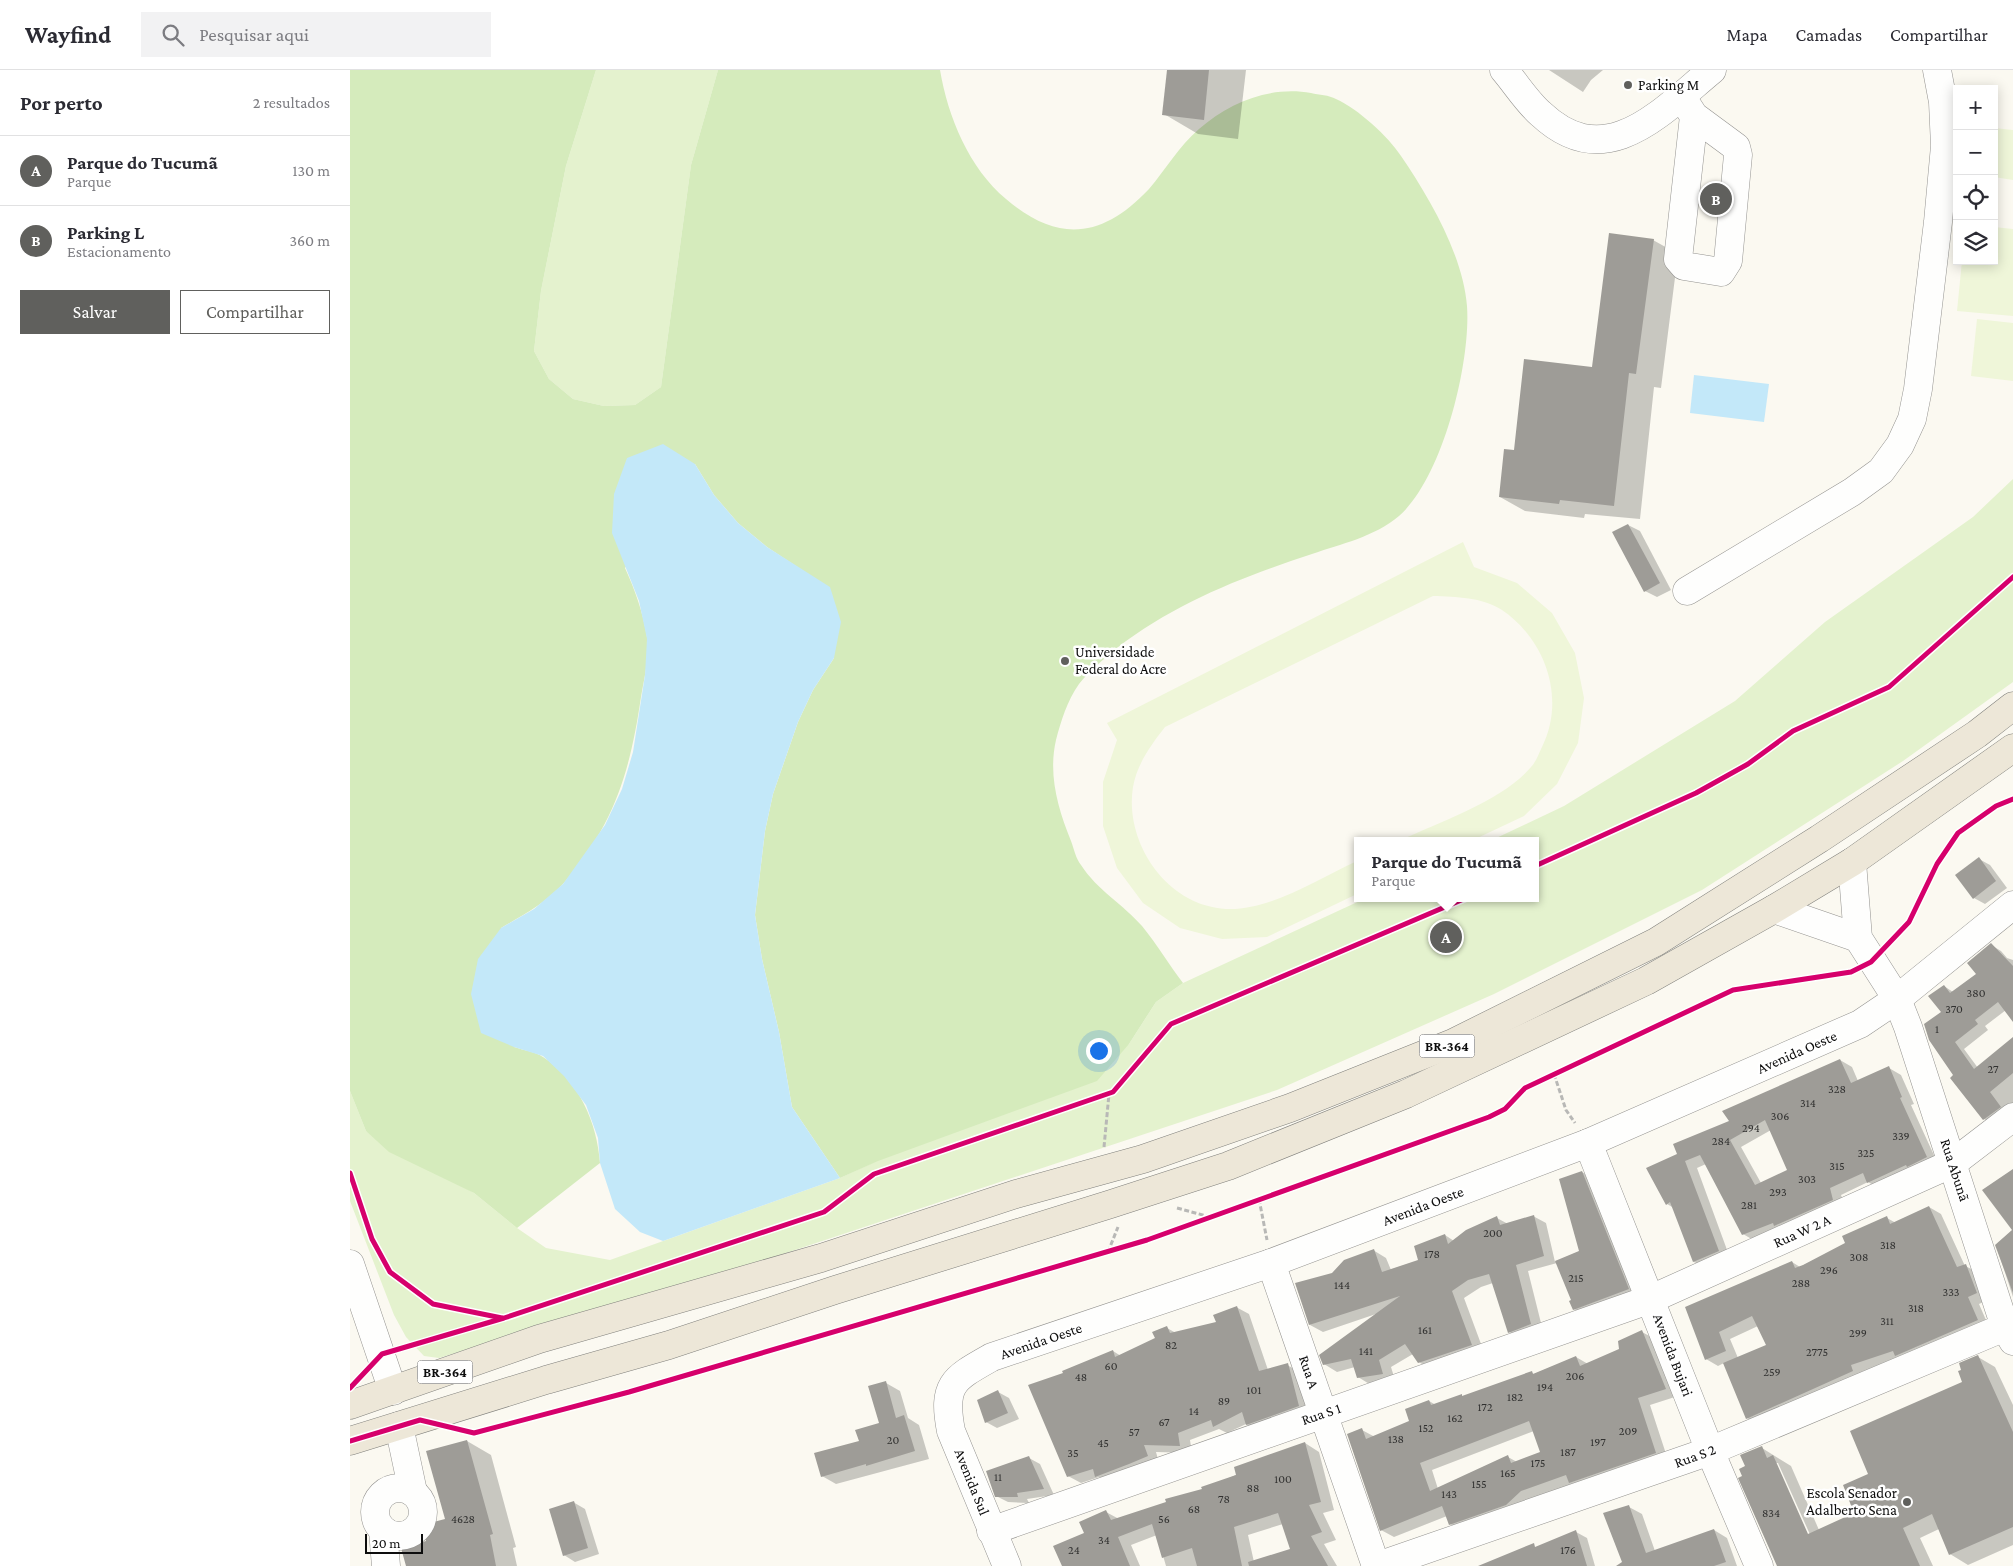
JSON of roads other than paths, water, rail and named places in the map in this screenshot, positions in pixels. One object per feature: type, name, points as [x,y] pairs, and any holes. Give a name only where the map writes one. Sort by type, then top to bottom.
[{"type":"main road","name":"BR-364","points":[[350,1405],[539,1339],[820,1258],[1016,1194],[1143,1159],[1290,1108],[1453,1043],[1656,942],[1819,839],[1977,734],[2013,706]]},
{"type":"main road","name":"BR-364","points":[[350,1442],[546,1380],[669,1345],[1228,1166],[1406,1094],[1646,982],[1852,862],[2013,748]]},
{"type":"main road","points":[[658,1304],[671,1320],[672,1328],[669,1345]]},
{"type":"street","points":[[1504,70],[1540,114],[1559,129],[1601,141],[1625,135],[1646,123],[1688,106]]},
{"type":"street","points":[[1688,106],[1736,147],[1738,155],[1728,261],[1721,272],[1684,266],[1678,259],[1688,106],[1712,70]]},
{"type":"street","points":[[1687,591],[1852,492],[1881,471],[1900,445],[1912,419],[1918,390],[1927,331],[1938,222],[1945,146],[1943,102],[1937,70]]},
{"type":"street","points":[[1852,862],[1858,938],[1897,999]]},
{"type":"street","name":"Avenida Oeste","points":[[948,1396],[953,1385],[963,1373],[992,1358],[1272,1263],[1588,1143],[1860,1024],[1897,999],[2013,905]]},
{"type":"street","points":[[1774,909],[1858,938]]},
{"type":"street","name":"Rua Abunã","points":[[1897,999],[2010,1330]]},
{"type":"street","name":"Rua W 2 A","points":[[1651,1299],[1953,1163],[2013,1117]]},
{"type":"street","name":"Avenida Bujari","points":[[1588,1143],[1710,1451],[1759,1566]]},
{"type":"street","name":"Rua A","points":[[1272,1263],[1377,1566]]},
{"type":"street","points":[[350,1264],[393,1391]]},
{"type":"street","name":"Rua S 1","points":[[991,1531],[1651,1299]]},
{"type":"street","name":"Rua S 2","points":[[1377,1566],[1710,1451],[2010,1330]]},
{"type":"street","name":"Avenida Sul","points":[[948,1396],[947,1409],[951,1431],[1007,1566]]},
{"type":"street","points":[[386,1566],[383,1530],[376,1515],[379,1499],[392,1488],[400,1487],[413,1492],[399,1426]]},
{"type":"water","points":[[1694,375],[1769,384],[1764,422],[1690,413]]},
{"type":"water","points":[[663,444],[695,464],[714,495],[738,523],[767,547],[830,587],[841,622],[834,658],[813,690],[798,722],[773,794],[765,831],[755,915],[792,1107],[840,1178],[663,1241],[640,1232],[615,1209],[600,1163],[598,1138],[586,1105],[564,1076],[543,1056],[514,1047],[481,1033],[471,994],[478,959],[501,928],[534,909],[563,884],[605,825],[622,789],[633,752],[645,675],[647,639],[639,601],[612,533],[614,494],[627,458]]},
{"type":"place","name":"Parking M","points":[[1628,85]]},
{"type":"place","name":"Parking L","points":[[1716,199]]},
{"type":"place","name":"Universidade Federal do Acre","points":[[1065,661]]},
{"type":"place","name":"Parque do Tucumã","points":[[1446,937]]},
{"type":"place","name":"Escola Senador Adalberto Sena","points":[[1907,1502]]}]
